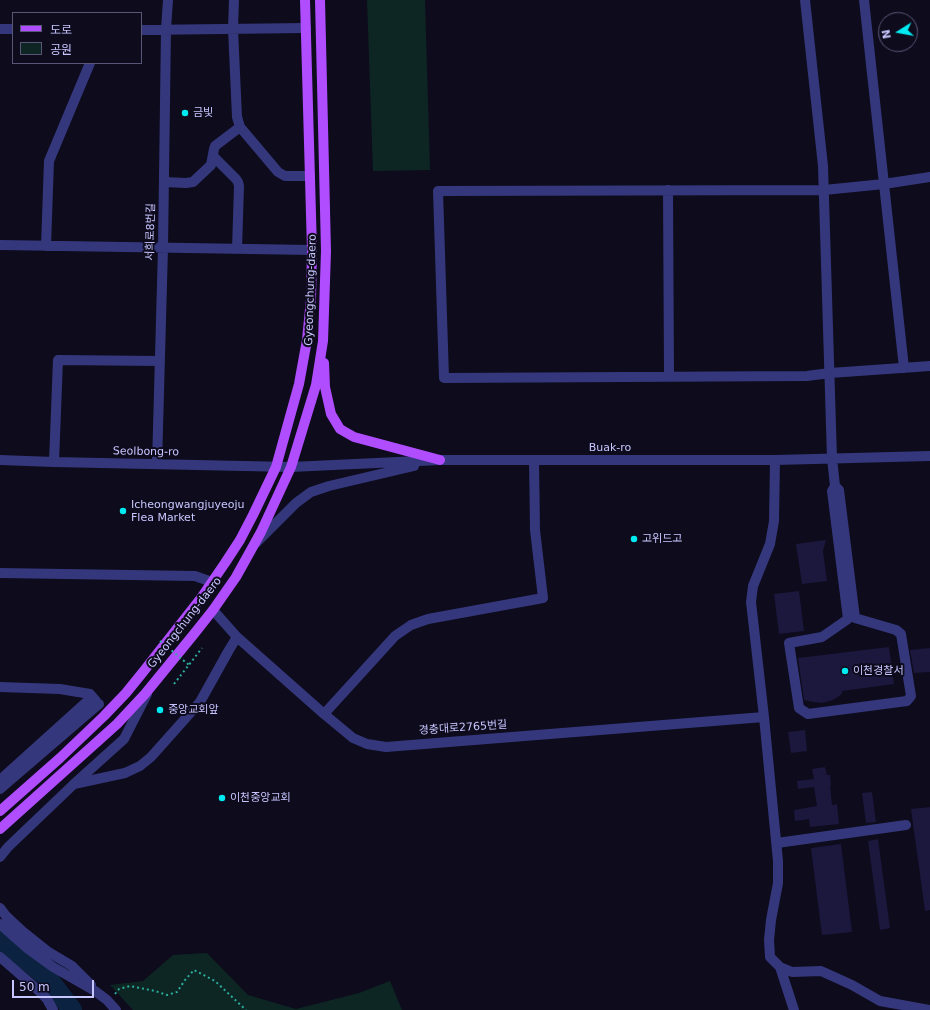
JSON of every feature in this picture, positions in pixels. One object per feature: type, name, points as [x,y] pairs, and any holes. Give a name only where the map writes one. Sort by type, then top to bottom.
[{"type":"main road","name":"Gyeongchung-daero","points":[[0,811],[60,758],[107,713],[143,672],[201,598],[240,540],[276,467],[299,384],[307,340],[310,306],[312,250],[305,0]]},
{"type":"main road","name":"Gyeongchung-daero","points":[[0,829],[117,724],[151,687],[213,610],[236,577],[261,532],[291,467],[316,385],[323,341],[326,250],[320,0]]},
{"type":"main road","points":[[323,341],[324,387],[331,414],[340,430],[354,437],[440,460]]},
{"type":"street","name":"서희로8번길","points":[[157,464],[163,248],[166,29],[168,0]]},
{"type":"street","points":[[234,0],[233,29],[237,117],[240,127],[278,172],[285,176],[310,176]]},
{"type":"street","points":[[805,0],[823,166],[832,458],[835,486],[832,492],[848,619],[822,637],[789,643],[799,708],[808,714],[907,701],[911,696],[901,634],[896,630],[855,618],[839,490],[835,486]]},
{"type":"street","points":[[864,0],[904,368]]},
{"type":"street","points":[[142,30],[306,28]]},
{"type":"street","points":[[0,29],[12,29]]},
{"type":"street","points":[[46,246],[49,160],[90,64]]},
{"type":"street","points":[[164,182],[193,182],[211,165],[216,146],[240,127]]},
{"type":"street","points":[[213,156],[238,182],[237,249]]},
{"type":"street","points":[[930,177],[884,184],[824,190],[438,191],[444,378],[807,376],[930,366]]},
{"type":"street","points":[[668,190],[669,376]]},
{"type":"street","points":[[0,245],[312,250]]},
{"type":"street","points":[[54,462],[58,360],[160,361]]},
{"type":"street","name":"Buak-ro","points":[[291,467],[440,460],[775,460],[930,457]]},
{"type":"street","name":"Seolbong-ro","points":[[0,460],[291,467]]},
{"type":"street","points":[[253,546],[296,503],[310,492],[329,486],[440,460]]},
{"type":"street","points":[[324,714],[395,636],[411,625],[428,619],[543,598],[536,530],[534,460]]},
{"type":"street","points":[[775,460],[774,521],[770,544],[753,586],[751,602],[778,861],[778,883],[771,920],[770,957],[780,967],[792,972],[821,971],[852,985],[880,1001],[896,1007],[930,1010]]},
{"type":"street","points":[[0,574],[195,576],[212,582]]},
{"type":"street","name":"경충대로2765번길","points":[[213,610],[237,637],[324,714],[354,738],[367,744],[386,746],[764,717]]},
{"type":"street","points":[[74,784],[125,773],[140,766],[151,758],[200,702],[237,637]]},
{"type":"street","points":[[0,687],[60,689],[90,694],[107,713]]},
{"type":"street","points":[[0,857],[8,847],[74,784],[124,739],[151,687]]},
{"type":"street","points":[[0,780],[96,700]]},
{"type":"street","points":[[0,789],[96,700]]},
{"type":"street","points":[[777,843],[906,825]]},
{"type":"street","points":[[0,908],[22,931],[47,951],[72,966],[116,1010]]},
{"type":"street","points":[[0,924],[27,948],[53,967],[90,988],[108,1001]]},
{"type":"street","points":[[0,957],[38,990],[53,1010]]},
{"type":"street","points":[[780,967],[794,1010]]},
{"type":"path","points":[[160,641],[189,665]]},
{"type":"path","points":[[174,684],[202,648]]},
{"type":"path","points":[[108,1001],[119,988],[130,986],[155,991],[167,996],[177,992],[194,970],[215,981],[246,1010]]},
{"type":"green space","points":[[367,0],[425,0],[430,170],[373,171]]},
{"type":"green space","points":[[207,953],[248,995],[296,1009],[359,993],[390,981],[402,1010],[133,1010],[110,985],[143,981],[173,955]]},
{"type":"building","points":[[826,540],[823,551],[827,581],[802,584],[796,544]]},
{"type":"building","points":[[799,591],[804,631],[779,634],[774,594]]},
{"type":"building","name":"이천경찰서","points":[[889,647],[894,684],[842,691],[842,694],[833,700],[822,703],[804,700],[798,658]]},
{"type":"building","points":[[930,648],[930,672],[914,673],[910,650]]},
{"type":"building","points":[[805,730],[807,751],[791,753],[788,732]]},
{"type":"building","points":[[825,767],[827,775],[830,775],[832,805],[837,804],[839,824],[810,827],[809,819],[795,821],[794,810],[817,806],[814,787],[798,789],[797,781],[814,779],[812,769]]},
{"type":"building","points":[[872,792],[876,822],[866,823],[862,793]]},
{"type":"building","points":[[930,807],[930,910],[925,911],[911,809]]},
{"type":"building","points":[[878,839],[890,928],[880,930],[868,841]]},
{"type":"building","points":[[841,844],[852,932],[822,935],[811,848]]},
{"type":"waterway","points":[[0,939],[47,977],[72,1010]]},
{"type":"place","name":"금빛","points":[[185,113]]},
{"type":"place","name":"Icheongwangjuyeoju Flea Market","points":[[123,511]]},
{"type":"place","name":"고위드고","points":[[634,539]]},
{"type":"place","name":"이천경찰서","points":[[845,671]]},
{"type":"place","name":"중앙교회앞","points":[[160,710]]},
{"type":"place","name":"이천중앙교회","points":[[222,798]]}]
